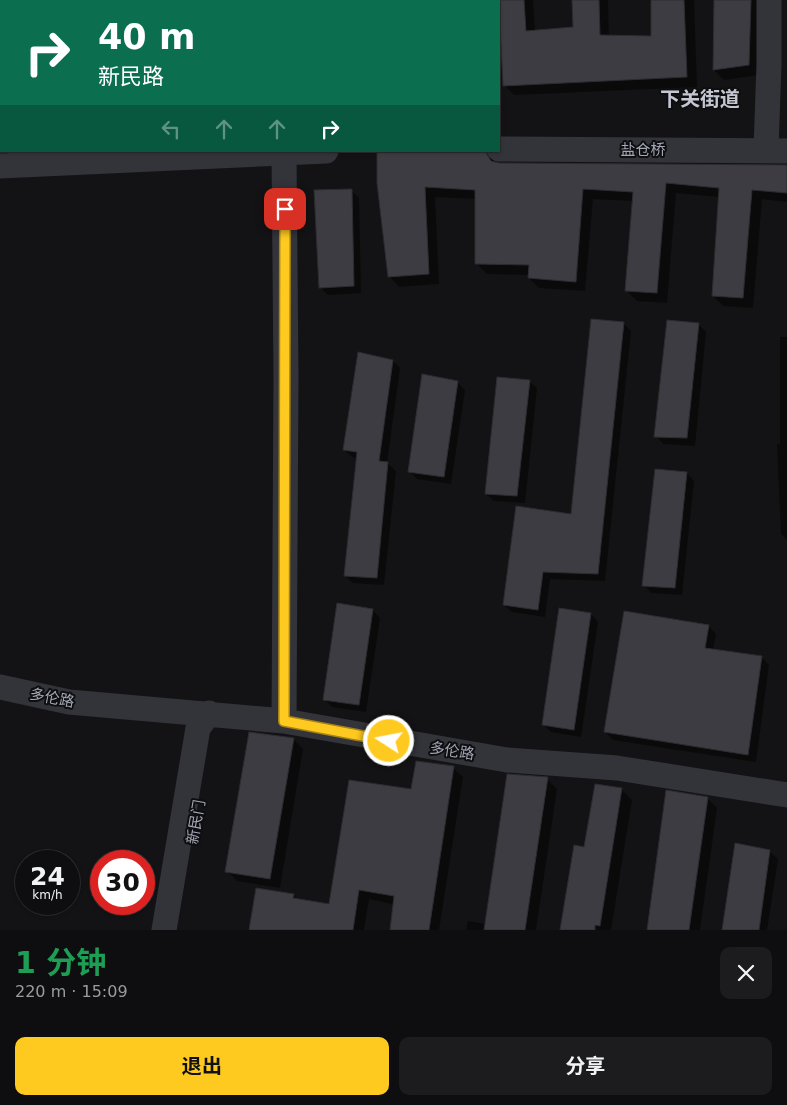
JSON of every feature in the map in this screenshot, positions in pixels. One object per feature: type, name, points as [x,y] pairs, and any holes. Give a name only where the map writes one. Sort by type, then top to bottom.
[{"type":"street","points":[[769,0],[769,64],[776,151]]},
{"type":"street","name":"盐仓桥","points":[[500,149],[776,151]]},
{"type":"street","points":[[0,166],[312,152]]},
{"type":"street","points":[[284,154],[286,377],[284,721]]},
{"type":"street","name":"多伦路","points":[[0,687],[69,702],[140,710],[209,713],[284,721],[507,760],[616,768],[787,795]]},
{"type":"street","points":[[164,930],[198,728],[209,713]]},
{"type":"street","name":"新民门","points":[[178,930],[211,733],[209,713]]},
{"type":"building","points":[[500,0],[524,0],[526,31],[573,27],[572,0],[599,0],[600,35],[651,36],[651,0],[684,0],[687,77],[503,86]]},
{"type":"building","points":[[714,0],[751,0],[749,65],[713,70]]},
{"type":"building","points":[[377,152],[486,152],[491,161],[499,163],[787,165],[787,193],[752,190],[743,298],[712,296],[719,188],[666,183],[657,293],[625,291],[633,192],[583,189],[576,282],[528,278],[529,265],[475,264],[475,190],[425,187],[429,274],[388,277],[377,183]]},
{"type":"building","points":[[352,189],[354,286],[319,288],[314,190]]},
{"type":"building","points":[[591,319],[624,322],[598,574],[543,572],[538,610],[503,605],[516,506],[571,514]]},
{"type":"building","points":[[667,320],[699,323],[687,438],[654,437]]},
{"type":"building","points":[[358,352],[393,360],[379,461],[388,462],[377,578],[344,576],[357,452],[343,450]]},
{"type":"building","points":[[422,374],[458,381],[444,477],[408,472]]},
{"type":"building","points":[[497,377],[530,380],[517,496],[485,494]]},
{"type":"building","points":[[655,469],[687,472],[675,588],[642,586]]},
{"type":"building","points":[[337,603],[373,609],[359,705],[323,700]]},
{"type":"building","points":[[559,608],[591,613],[574,730],[542,725]]},
{"type":"building","points":[[624,611],[709,625],[705,648],[762,656],[748,755],[604,732]]},
{"type":"building","points":[[249,732],[294,738],[270,879],[225,872]]},
{"type":"building","points":[[416,761],[454,766],[429,930],[390,930],[394,896],[359,890],[353,930],[249,930],[256,888],[294,894],[293,898],[329,904],[349,780],[411,789]]},
{"type":"building","points":[[507,774],[548,777],[525,930],[484,930]]},
{"type":"building","points":[[595,784],[622,788],[600,926],[595,925],[595,930],[560,930],[574,845],[584,847]]},
{"type":"building","points":[[666,790],[708,797],[689,930],[647,930]]},
{"type":"building","points":[[735,843],[770,850],[759,930],[722,930]]},
{"type":"district","name":"下关街道","points":[[700,99]]},
{"type":"route","points":[[285,209],[284,721],[389,741]]}]
